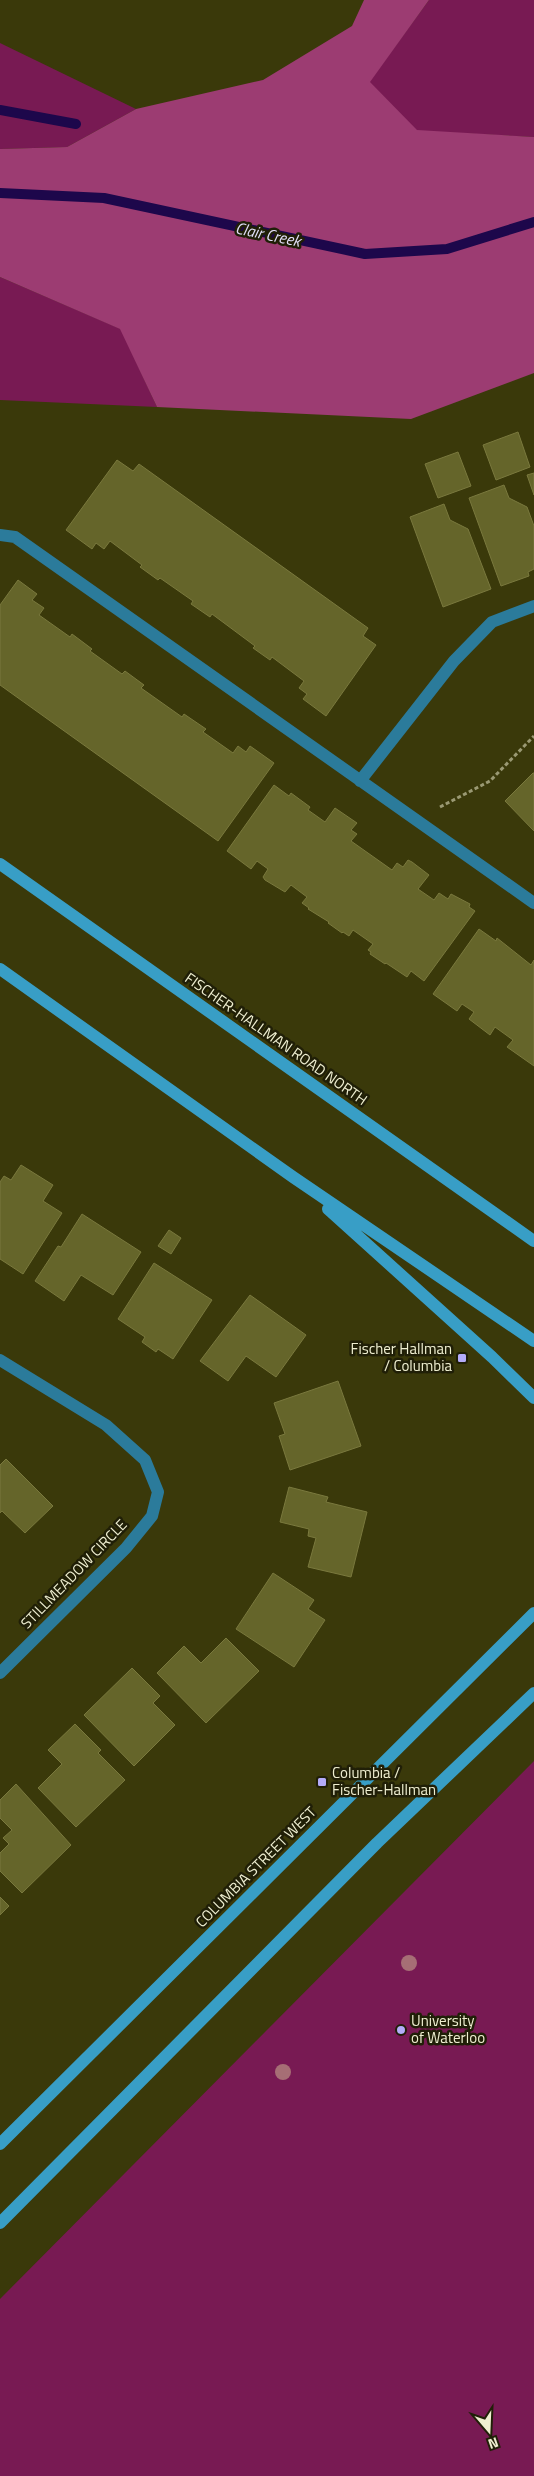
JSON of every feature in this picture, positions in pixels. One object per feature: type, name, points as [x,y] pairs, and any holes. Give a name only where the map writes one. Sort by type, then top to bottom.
[{"type":"main road","name":"FISCHER-HALLMAN ROAD NORTH","points":[[0,864],[534,1240]]},
{"type":"main road","points":[[0,969],[293,1177],[534,1341]]},
{"type":"main road","points":[[293,1177],[492,1357],[534,1398]]},
{"type":"main road","name":"COLUMBIA STREET WEST","points":[[0,2144],[534,1613]]},
{"type":"main road","points":[[0,2223],[377,1843],[534,1693]]},
{"type":"street","points":[[0,535],[15,537],[534,903]]},
{"type":"street","points":[[360,781],[454,662],[492,622],[534,606]]},
{"type":"street","name":"STILLMEADOW CIRCLE","points":[[0,1360],[106,1425],[145,1460],[158,1492],[152,1516],[126,1548],[0,1673]]},
{"type":"path","points":[[416,820],[490,780],[534,736]]},
{"type":"shaded area","points":[[364,0],[429,0],[370,82],[417,130],[534,137],[534,373],[411,419],[157,407],[120,329],[0,277],[0,149],[67,147],[136,109],[263,80],[352,26]]},
{"type":"shaded area","points":[[429,0],[534,0],[534,137],[417,131],[369,82]]},
{"type":"shaded area","points":[[0,43],[136,109],[67,147],[0,149]]},
{"type":"shaded area","points":[[0,277],[121,329],[157,407],[0,400]]},
{"type":"shaded area","name":"University of Waterloo","points":[[534,1761],[534,2476],[0,2476],[0,2299]]},
{"type":"building","points":[[518,432],[530,467],[496,480],[483,445]]},
{"type":"building","points":[[458,452],[471,486],[438,498],[425,464]]},
{"type":"building","points":[[117,460],[133,471],[139,464],[368,628],[363,636],[376,645],[326,716],[303,699],[307,694],[299,688],[304,681],[272,657],[270,660],[253,648],[255,646],[212,614],[210,617],[191,604],[193,601],[160,578],[158,580],[140,567],[142,565],[110,541],[104,549],[96,543],[92,549],[66,530]]},
{"type":"building","points":[[534,473],[534,495],[527,475]]},
{"type":"building","points":[[504,485],[509,498],[527,507],[534,526],[534,569],[528,572],[529,576],[501,586],[469,498]]},
{"type":"building","points":[[444,504],[450,520],[468,529],[491,589],[443,607],[410,517]]},
{"type":"building","points":[[18,580],[37,594],[32,600],[44,608],[39,615],[70,637],[72,634],[92,649],[90,651],[122,674],[125,671],[144,685],[141,688],[182,717],[184,714],[206,729],[203,732],[233,753],[238,746],[246,752],[250,746],[274,763],[218,841],[0,685],[0,605]]},
{"type":"building","points":[[534,773],[534,831],[505,801]]},
{"type":"building","points":[[274,785],[289,796],[291,793],[310,807],[308,810],[325,822],[335,808],[357,823],[351,830],[357,834],[351,841],[392,870],[397,863],[403,867],[408,860],[412,862],[429,875],[418,889],[434,900],[439,893],[448,899],[451,894],[470,904],[469,907],[475,911],[424,981],[411,971],[407,977],[370,954],[371,952],[368,950],[373,944],[353,930],[349,936],[342,933],[308,909],[302,903],[307,897],[291,885],[285,892],[265,880],[263,877],[268,869],[257,861],[251,869],[227,851]]},
{"type":"building","points":[[479,929],[496,941],[497,938],[531,965],[534,960],[534,1066],[507,1047],[513,1040],[495,1027],[490,1035],[469,1019],[474,1012],[462,1004],[457,1011],[433,994]]},
{"type":"building","points":[[21,1165],[53,1185],[43,1201],[62,1213],[23,1274],[0,1259],[0,1182],[4,1176],[11,1180]]},
{"type":"building","points":[[82,1214],[141,1252],[113,1295],[81,1275],[64,1301],[35,1281],[58,1246],[61,1247]]},
{"type":"building","points":[[169,1230],[181,1238],[171,1254],[158,1246]]},
{"type":"building","points":[[154,1263],[212,1300],[173,1359],[158,1349],[156,1352],[142,1342],[145,1337],[118,1319]]},
{"type":"building","points":[[250,1295],[306,1335],[276,1377],[246,1356],[228,1381],[200,1361]]},
{"type":"building","points":[[338,1381],[361,1446],[290,1470],[279,1436],[285,1434],[274,1403]]},
{"type":"building","points":[[6,1459],[53,1506],[25,1533],[2,1511],[0,1513],[0,1465]]},
{"type":"building","points":[[289,1487],[328,1497],[326,1502],[367,1512],[351,1577],[308,1567],[316,1538],[308,1536],[309,1529],[280,1522]]},
{"type":"building","points":[[273,1573],[314,1600],[308,1609],[325,1620],[294,1667],[236,1629]]},
{"type":"building","points":[[226,1638],[259,1671],[206,1723],[157,1673],[184,1646],[201,1663]]},
{"type":"building","points":[[132,1668],[160,1696],[153,1703],[175,1725],[134,1766],[84,1715]]},
{"type":"building","points":[[75,1724],[101,1750],[98,1753],[125,1780],[76,1827],[38,1788],[62,1764],[48,1750]]},
{"type":"building","points":[[16,1784],[71,1845],[22,1893],[0,1871],[0,1853],[9,1844],[3,1838],[12,1830],[0,1818],[0,1800]]},
{"type":"building","points":[[0,1897],[9,1906],[0,1915]]},
{"type":"waterway","points":[[0,110],[76,124]]},
{"type":"waterway","name":"Clair Creek","points":[[0,193],[104,198],[365,254],[447,249],[534,222]]},
{"type":"place","name":"Fischer Hallman / Columbia","points":[[462,1358]]},
{"type":"place","name":"Columbia / Fischer-Hallman","points":[[322,1782]]},
{"type":"place","name":"University of Waterloo","points":[[401,2030]]}]
